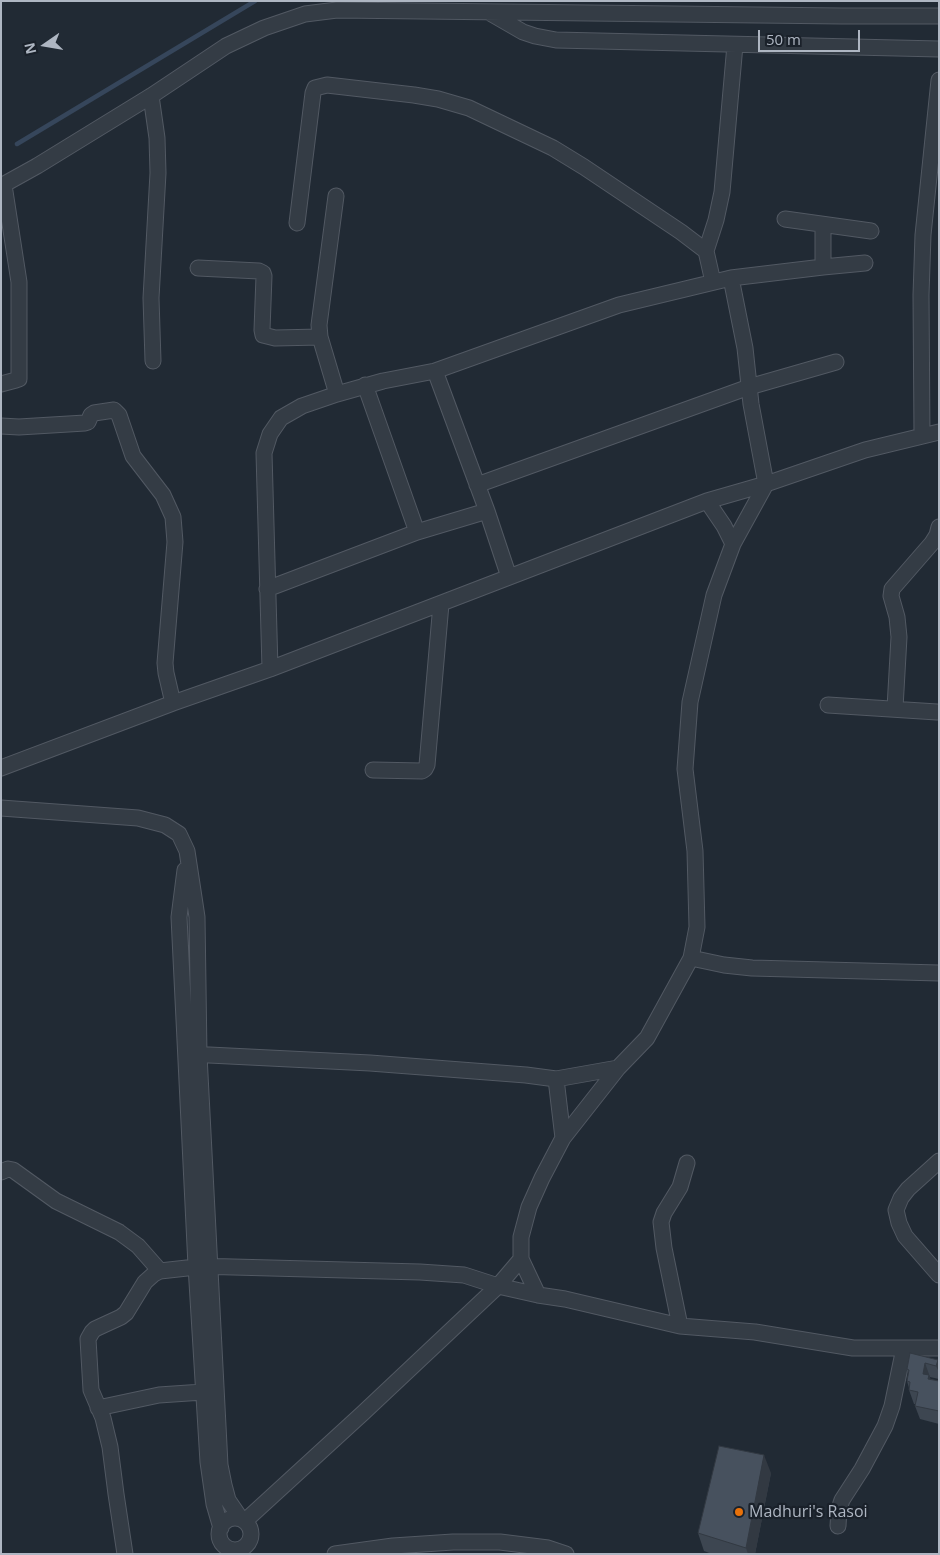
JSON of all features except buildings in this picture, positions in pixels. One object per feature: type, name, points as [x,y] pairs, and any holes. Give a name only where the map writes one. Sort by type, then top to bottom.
[{"type":"street","points":[[1,384],[16,380],[19,376],[19,282],[3,185],[151,96],[226,46],[264,28],[305,14],[337,10],[939,16]]},
{"type":"street","points":[[488,12],[523,32],[556,40],[939,49]]},
{"type":"street","points":[[713,282],[706,252],[722,192],[735,45]]},
{"type":"street","points":[[922,436],[921,295],[923,235],[939,80]]},
{"type":"street","points":[[297,223],[313,93],[315,88],[327,85],[414,95],[438,99],[468,108],[553,148],[681,232],[706,252]]},
{"type":"street","points":[[151,96],[157,138],[158,173],[151,298],[153,361]]},
{"type":"street","points":[[336,196],[319,325],[320,337],[337,394]]},
{"type":"street","points":[[785,219],[872,231]]},
{"type":"street","points":[[823,225],[823,267]]},
{"type":"street","points":[[270,669],[264,453],[270,434],[281,418],[302,406],[337,394],[365,385],[435,371],[619,305],[731,278],[864,263]]},
{"type":"street","points":[[198,268],[263,273],[263,335],[275,338],[320,337]]},
{"type":"street","points":[[538,1295],[521,1258],[521,1237],[529,1207],[542,1178],[563,1138],[618,1068],[646,1038],[691,958],[696,927],[695,851],[685,769],[690,702],[714,595],[732,544],[766,484],[749,387],[745,348],[731,278]]},
{"type":"street","points":[[477,485],[749,387],[836,362]]},
{"type":"street","points":[[435,371],[509,577]]},
{"type":"street","points":[[365,385],[417,532]]},
{"type":"street","points":[[1,426],[19,427],[84,423],[88,422],[94,413],[114,410],[119,415],[133,456],[163,495],[173,517],[175,542],[165,662],[173,703]]},
{"type":"street","points":[[1,768],[173,703],[270,669],[707,501],[766,484],[865,450],[939,432]]},
{"type":"street","points":[[707,501],[724,526],[732,544]]},
{"type":"street","points":[[267,589],[417,532],[486,511]]},
{"type":"street","points":[[895,708],[899,637],[897,617],[891,596],[892,589],[938,533]]},
{"type":"street","points":[[374,770],[422,771],[427,765],[440,604]]},
{"type":"street","points":[[828,705],[937,712]]},
{"type":"street","points":[[1,808],[138,818],[165,825],[180,834],[188,851],[197,917],[193,1054],[201,1267],[203,1392],[208,1462],[214,1504],[221,1528],[219,1549],[230,1548],[245,1551],[251,1538],[251,1531],[228,1500],[220,1465],[201,1267]]},
{"type":"street","points":[[691,958],[724,965],[752,968],[939,973]]},
{"type":"street","points":[[193,1054],[370,1063],[556,1079],[618,1068]]},
{"type":"street","points":[[556,1079],[563,1138]]},
{"type":"street","points":[[939,1161],[908,1189],[901,1198],[896,1210],[905,1236],[939,1275]]},
{"type":"street","points":[[680,1326],[664,1248],[661,1222],[664,1213],[680,1187],[687,1162]]},
{"type":"street","points":[[1,1172],[13,1170],[56,1201],[119,1232],[138,1246],[160,1271]]},
{"type":"street","points":[[243,1520],[356,1419],[498,1286],[521,1258]]},
{"type":"street","points":[[125,1554],[110,1447],[103,1418],[91,1390],[88,1339],[95,1329],[126,1313],[150,1277],[160,1271],[201,1267],[420,1272],[464,1276],[498,1286],[565,1299],[680,1326],[755,1332],[853,1348],[939,1348]]},
{"type":"street","points":[[838,1526],[839,1509],[842,1500],[862,1470],[885,1426],[892,1406],[904,1348]]},
{"type":"street","points":[[98,1408],[159,1395],[203,1392]]},
{"type":"street","points":[[221,1528],[226,1521],[232,1518],[243,1520]]},
{"type":"street","points":[[335,1554],[393,1546],[453,1542],[500,1542],[548,1548],[566,1554]]},
{"type":"waterway","points":[[17,144],[255,1]]},
{"type":"place","name":"Madhuri's Rasoi","points":[[739,1512]]}]
